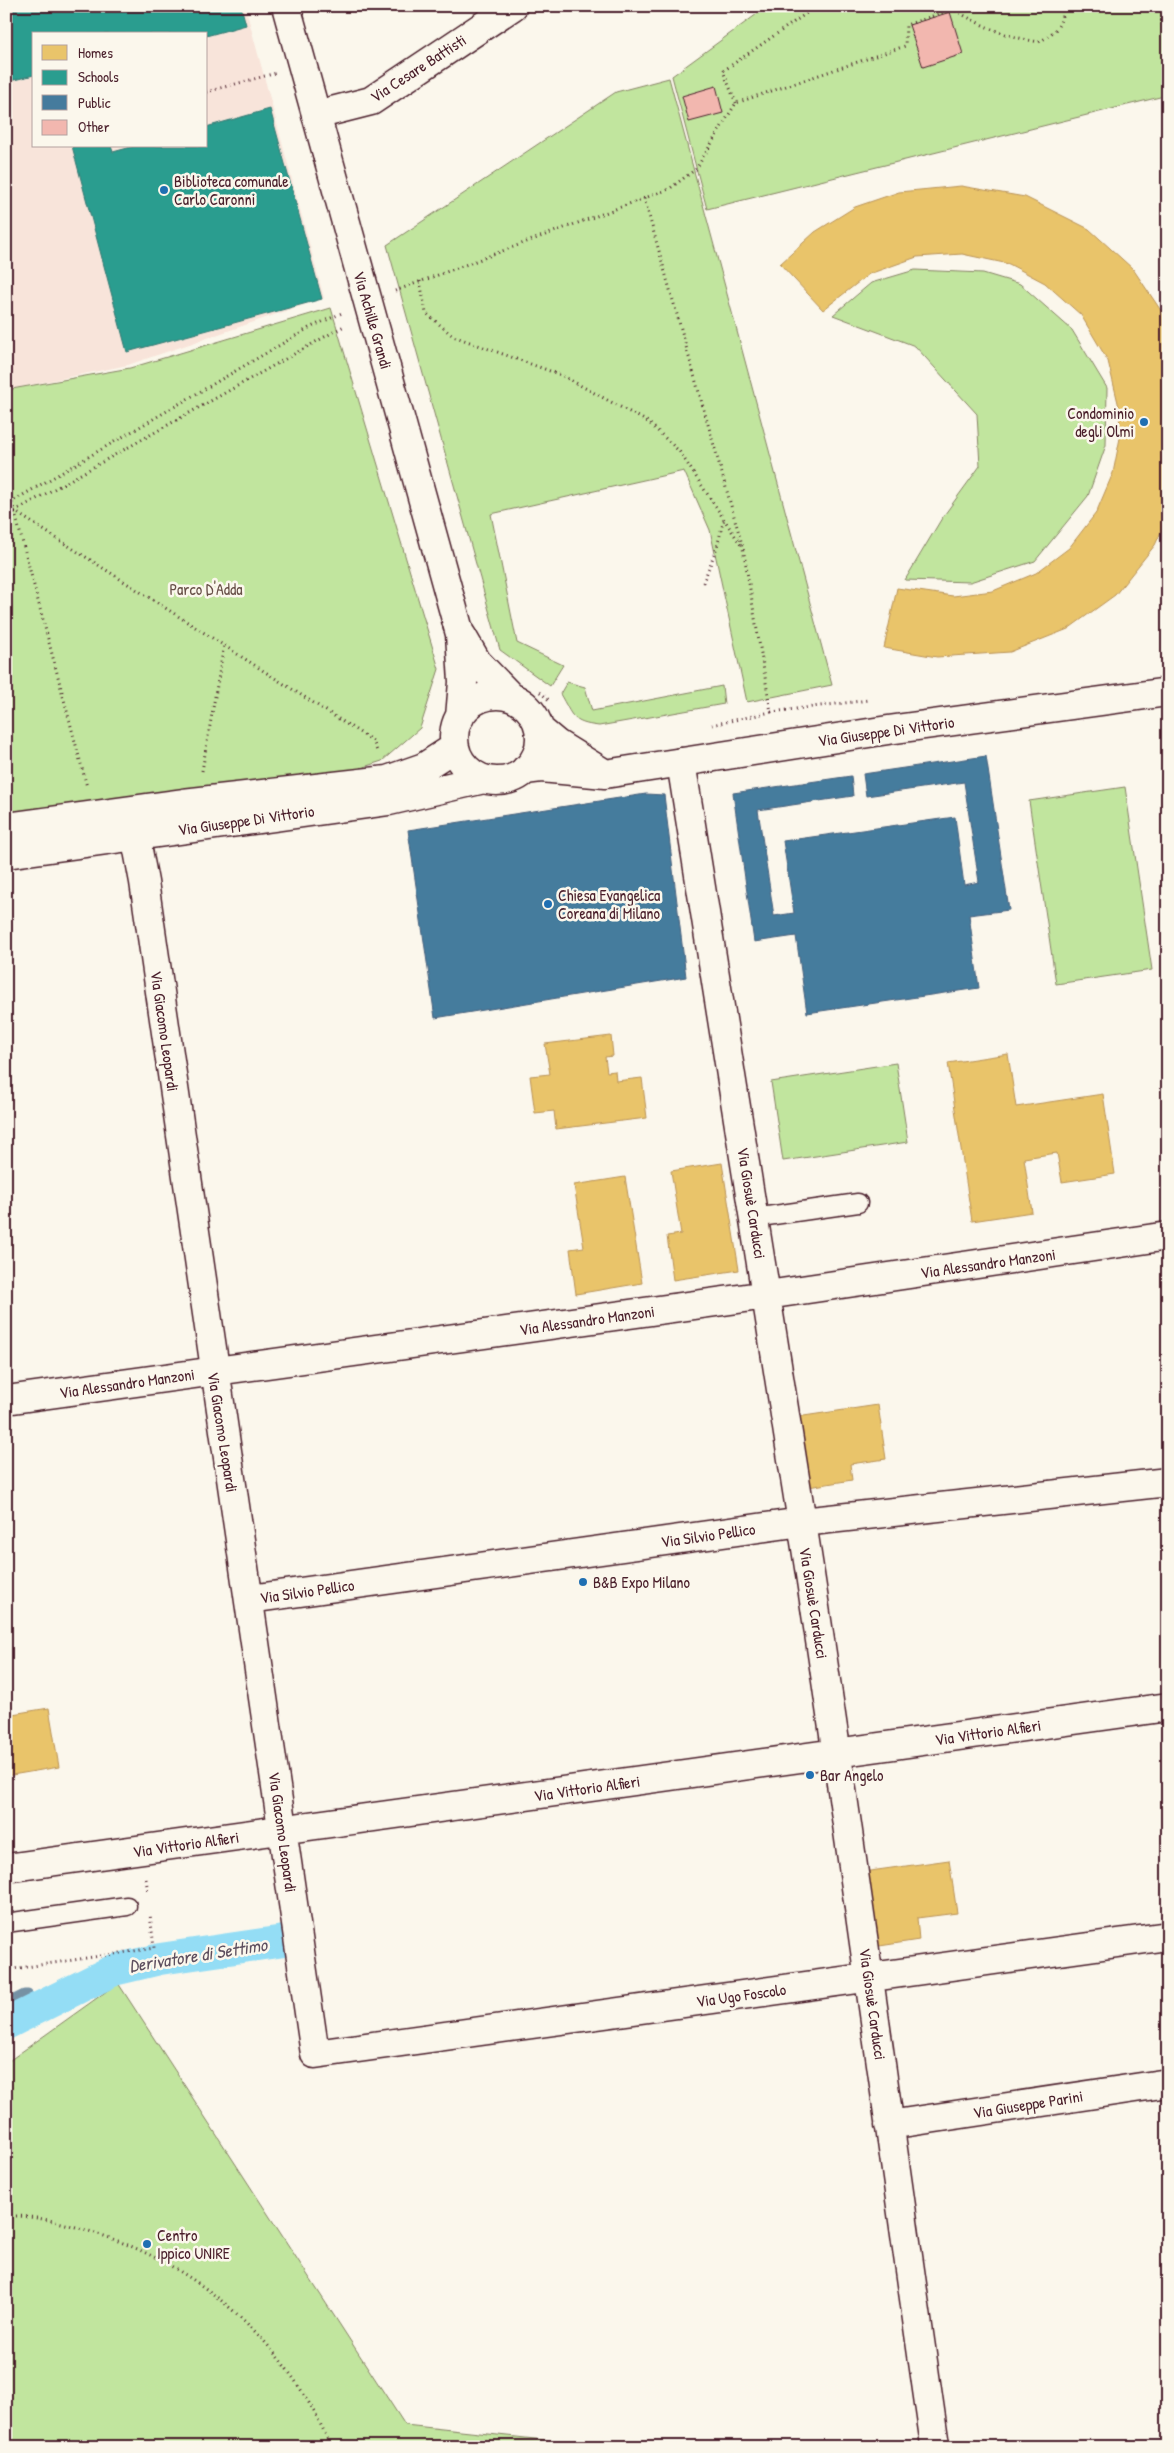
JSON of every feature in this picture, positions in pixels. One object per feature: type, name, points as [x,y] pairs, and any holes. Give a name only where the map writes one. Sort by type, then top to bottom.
[{"type":"street","name":"Via Achille Grandi","points":[[286,6],[316,116],[377,302],[460,634],[463,682],[460,718]]},
{"type":"street","name":"Via Cesare Battisti","points":[[316,116],[371,101],[513,6]]},
{"type":"street","name":"Via Achille Grandi","points":[[460,634],[477,662],[510,697]]},
{"type":"street","name":"Via Giuseppe Di Vittorio","points":[[525,770],[541,768],[605,774],[888,730],[1168,692]]},
{"type":"street","points":[[496,695],[510,697],[524,704],[530,711],[539,729],[540,744],[535,759],[525,770],[513,778],[498,781],[484,779],[470,772],[461,760],[455,747],[455,732],[460,718],[468,706],[482,698],[496,695]]},
{"type":"street","points":[[539,729],[557,744],[605,774]]},
{"type":"street","name":"Via Giuseppe Di Vittorio","points":[[6,854],[132,823],[183,803],[387,780],[424,767],[455,747]]},
{"type":"street","name":"Via Giosuè Carducci","points":[[681,762],[802,1522],[870,1977],[889,2125],[935,2445]]},
{"type":"street","name":"Via Giuseppe Di Vittorio","points":[[6,828],[92,816],[132,823],[389,801],[484,779]]},
{"type":"street","name":"Via Giacomo Leopardi","points":[[132,823],[144,882],[213,1370],[250,1599],[315,2054]]},
{"type":"street","name":"Via Alessandro Manzoni","points":[[6,1400],[767,1295],[1168,1236]]},
{"type":"street","name":"Via Silvio Pellico","points":[[250,1599],[802,1522],[1168,1482]]},
{"type":"street","name":"Via Vittorio Alfieri","points":[[6,1868],[1168,1707]]},
{"type":"street","name":"Via Ugo Foscolo","points":[[315,2054],[1168,1936]]},
{"type":"street","name":"Via Giuseppe Parini","points":[[889,2125],[1168,2083]]},
{"type":"lane","points":[[754,1218],[858,1203]]},
{"type":"lane","points":[[6,1923],[126,1906]]},
{"type":"path","points":[[736,103],[723,71],[818,6]]},
{"type":"path","points":[[6,505],[309,328],[377,302],[420,281],[669,189],[696,169],[736,103],[905,46],[906,25],[953,9],[986,29],[1015,38],[1039,42],[1054,32],[1063,18],[1062,6]]},
{"type":"path","points":[[208,91],[285,71],[279,48],[296,42]]},
{"type":"path","points":[[644,198],[743,548],[771,712],[710,725]]},
{"type":"path","points":[[420,281],[426,313],[453,336],[561,376],[648,422],[679,451],[743,548]]},
{"type":"path","points":[[6,516],[322,337],[377,302]]},
{"type":"path","points":[[6,489],[12,502],[92,806],[92,816]]},
{"type":"path","points":[[14,511],[373,741],[379,754]]},
{"type":"path","points":[[703,583],[717,547],[724,519]]},
{"type":"path","points":[[183,803],[200,784],[224,645]]},
{"type":"path","points":[[537,690],[552,703]]},
{"type":"path","points":[[146,1872],[149,1900]]},
{"type":"path","points":[[6,1970],[154,1948],[150,1910]]},
{"type":"path","points":[[6,2216],[70,2224],[126,2242],[186,2274],[227,2303],[269,2344],[304,2392],[331,2447]]},
{"type":"shaded area","points":[[6,6],[245,6],[324,298],[128,365],[6,390]]},
{"type":"green space","points":[[768,6],[1168,6],[1168,95],[707,209],[672,76]]},
{"type":"green space","points":[[669,78],[832,685],[747,702],[710,530],[684,471],[491,514],[517,643],[563,665],[550,686],[500,650],[387,245],[616,92]]},
{"type":"green space","points":[[915,270],[983,273],[1020,284],[1072,330],[1107,388],[1106,445],[1088,496],[1035,561],[970,582],[905,580],[942,518],[980,466],[977,414],[915,346],[833,315],[871,283]]},
{"type":"green space","name":"Parco D'Adda","points":[[331,308],[439,669],[420,728],[382,761],[342,774],[6,815],[6,390],[130,368]]},
{"type":"green space","points":[[567,682],[585,687],[592,711],[722,686],[724,704],[599,726],[590,725],[574,717],[560,694]]},
{"type":"green space","points":[[1125,787],[1152,970],[1056,984],[1029,801]]},
{"type":"green space","points":[[896,1063],[908,1142],[783,1161],[771,1082]]},
{"type":"green space","name":"Centro Ippico UNIRE","points":[[118,1983],[405,2425],[609,2447],[6,2447],[6,2063]]},
{"type":"building: Homes","name":"Condominio degli Olmi","points":[[961,186],[1025,197],[1089,229],[1133,269],[1164,315],[1168,325],[1168,517],[1155,545],[1115,595],[1068,629],[1010,652],[937,657],[884,648],[897,588],[953,596],[993,591],[1036,573],[1069,548],[1096,513],[1113,473],[1120,438],[1119,407],[1108,361],[1081,315],[1045,283],[1009,264],[962,254],[917,257],[869,274],[823,310],[780,264],[815,232],[855,207],[899,192]]},
{"type":"building: Homes","points":[[611,1036],[613,1056],[605,1057],[607,1072],[615,1071],[616,1081],[642,1078],[647,1118],[556,1129],[554,1111],[535,1113],[530,1076],[550,1074],[545,1044]]},
{"type":"building: Homes","points":[[1008,1054],[1016,1107],[1103,1094],[1115,1174],[1062,1182],[1057,1153],[1024,1158],[1032,1212],[972,1221],[948,1063]]},
{"type":"building: Homes","points":[[722,1163],[739,1270],[673,1280],[667,1236],[681,1234],[671,1171]]},
{"type":"building: Homes","points":[[625,1177],[642,1283],[576,1294],[570,1249],[584,1247],[574,1185]]},
{"type":"building: Homes","points":[[878,1405],[886,1459],[850,1464],[852,1480],[808,1487],[797,1417]]},
{"type":"building: Homes","points":[[49,1708],[59,1767],[6,1776],[6,1715]]},
{"type":"building: Homes","points":[[949,1860],[957,1913],[917,1918],[919,1940],[873,1947],[863,1872]]},
{"type":"building: Schools","points":[[6,6],[241,6],[246,25],[208,35],[208,32],[32,32],[32,76],[6,82]]},
{"type":"building: Schools","points":[[270,109],[322,299],[127,352],[73,148],[112,148],[113,152],[128,148],[208,148],[208,126]]},
{"type":"building: Public","points":[[986,756],[1009,910],[969,915],[979,988],[807,1013],[796,936],[754,942],[733,793],[851,776],[853,796],[758,810],[774,916],[794,913],[783,841],[955,817],[964,885],[979,882],[964,782],[866,796],[863,774]]},
{"type":"building: Public","name":"Chiesa Evangelica Coreana di Milano","points":[[646,794],[664,795],[686,977],[435,1018],[408,830]]},
{"type":"building: Other","points":[[950,12],[963,54],[923,67],[909,25]]},
{"type":"building: Other","points":[[716,86],[723,113],[689,122],[682,96]]},
{"type":"waterway","name":"Derivatore di Settimo","points":[[6,2024],[114,1970],[160,1959],[284,1941]]},
{"type":"waterway","points":[[6,2003],[24,1994],[28,1994],[38,2007]]},
{"type":"place","name":"Biblioteca comunale Carlo Caronni","points":[[164,190]]},
{"type":"place","name":"Condominio degli Olmi","points":[[1144,422]]},
{"type":"place","name":"Chiesa Evangelica Coreana di Milano","points":[[548,904]]},
{"type":"place","name":"B&B Expo Milano","points":[[583,1582]]},
{"type":"place","name":"Bar Angelo","points":[[810,1775]]},
{"type":"place","name":"Centro Ippico UNIRE","points":[[147,2244]]}]
